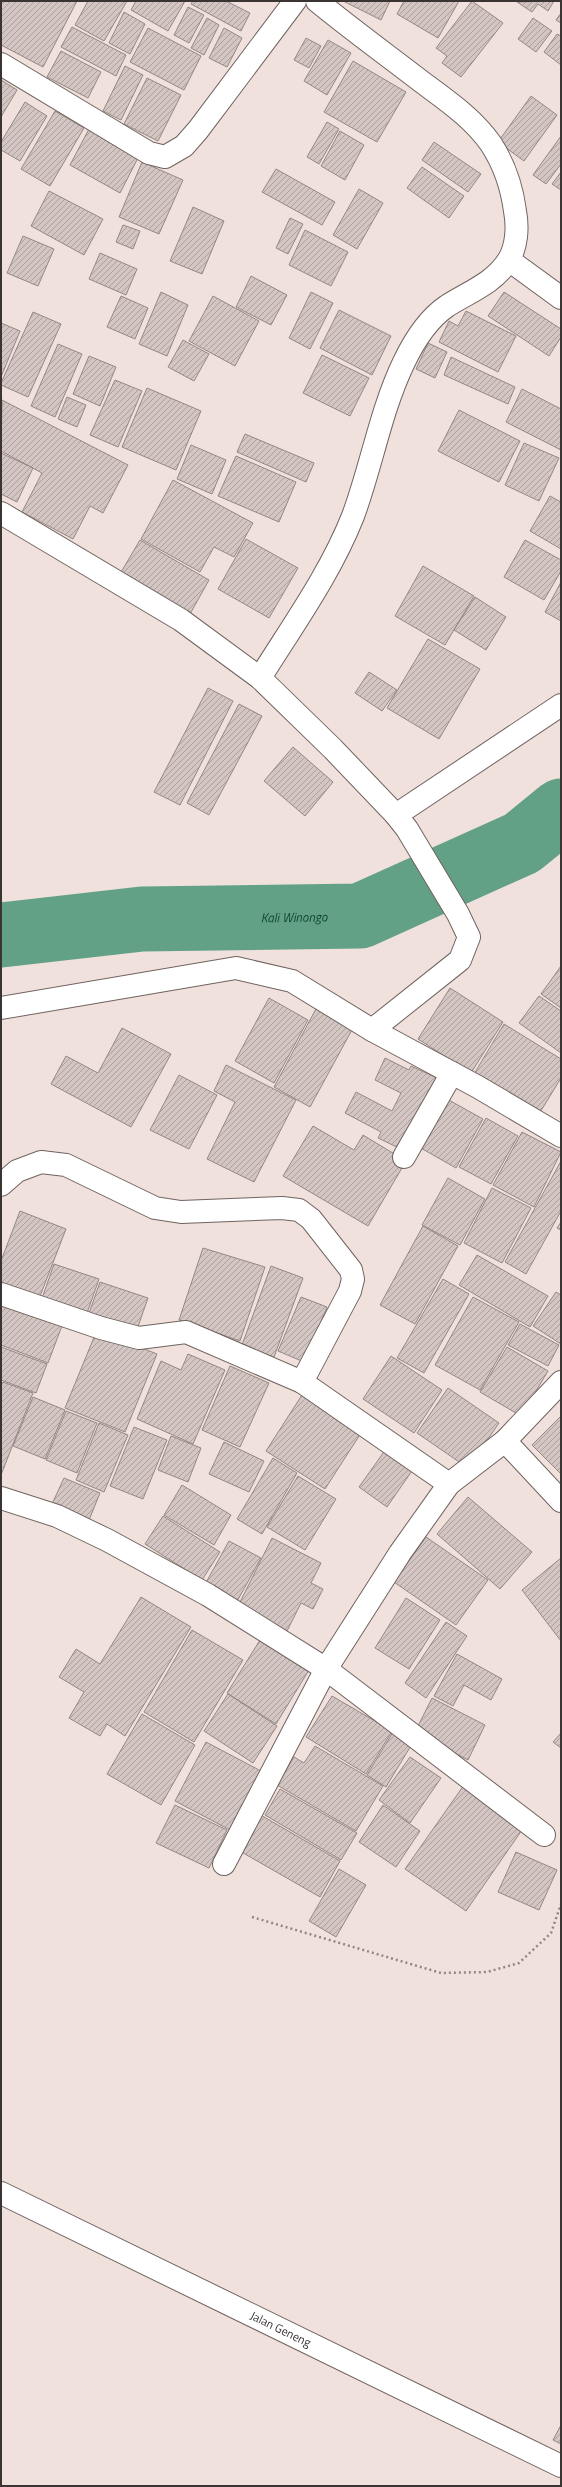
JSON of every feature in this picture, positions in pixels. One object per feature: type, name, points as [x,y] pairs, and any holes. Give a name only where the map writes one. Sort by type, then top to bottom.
[{"type":"street","points":[[1,64],[149,153],[165,157],[184,146],[198,130],[295,1]]},
{"type":"street","points":[[260,678],[322,579],[352,518],[369,471],[378,429],[391,390],[420,334],[445,307],[481,287],[499,273],[509,260],[516,236],[513,194],[506,174],[491,145],[479,129],[451,104],[317,1]]},
{"type":"street","points":[[509,260],[561,298]]},
{"type":"street","points":[[1,514],[181,620],[260,678],[334,749],[401,822],[458,914],[469,937],[460,960],[372,1030]]},
{"type":"street","points":[[401,822],[561,705]]},
{"type":"street","points":[[1,1008],[236,968],[292,981],[372,1030],[452,1072],[561,1136]]},
{"type":"street","points":[[404,1157],[452,1072]]},
{"type":"street","points":[[1,1185],[17,1171],[41,1162],[66,1165],[155,1208],[181,1212],[282,1208],[299,1210],[315,1225],[351,1270],[353,1279],[350,1292],[302,1382]]},
{"type":"street","points":[[1,1294],[102,1328],[139,1338],[186,1332],[302,1382],[449,1484]]},
{"type":"street","points":[[224,1864],[326,1669],[400,1553],[449,1484],[505,1441],[561,1382]]},
{"type":"street","points":[[505,1441],[561,1501]]},
{"type":"street","points":[[1,1498],[57,1516],[107,1540],[208,1595],[326,1669],[544,1835]]},
{"type":"street","name":"Jalan Geneng","points":[[1,2193],[561,2466]]},
{"type":"path","points":[[252,1917],[441,1972],[487,1972],[519,1963],[551,1933],[561,1904]]},
{"type":"building","points":[[1,1],[77,1],[43,67],[1,45]]},
{"type":"building","points":[[88,1],[127,1],[104,41],[75,25]]},
{"type":"building","points":[[136,1],[185,1],[168,31],[131,10]]},
{"type":"building","points":[[193,1],[226,1],[250,13],[241,31],[191,4]]},
{"type":"building","points":[[343,1],[390,1],[381,20]]},
{"type":"building","points":[[404,1],[459,1],[438,38],[397,14]]},
{"type":"building","points":[[472,1],[503,23],[461,77],[442,63],[447,56],[436,48]]},
{"type":"building","points":[[554,1],[548,11],[538,4],[532,12],[517,2]]},
{"type":"building","points":[[188,7],[204,15],[189,43],[174,35]]},
{"type":"building","points":[[124,12],[145,24],[130,54],[109,43]]},
{"type":"building","points":[[561,13],[561,23],[556,20]]},
{"type":"building","points":[[207,18],[219,25],[204,55],[191,48]]},
{"type":"building","points":[[533,18],[552,31],[536,52],[518,39]]},
{"type":"building","points":[[72,27],[126,55],[116,76],[61,47]]},
{"type":"building","points":[[148,28],[201,56],[184,90],[130,62]]},
{"type":"building","points":[[224,28],[242,38],[227,67],[209,58]]},
{"type":"building","points":[[557,34],[561,36],[561,65],[544,52]]},
{"type":"building","points":[[306,38],[321,46],[309,68],[294,60]]},
{"type":"building","points":[[328,40],[351,53],[327,95],[304,81]]},
{"type":"building","points":[[61,51],[101,72],[88,98],[47,77]]},
{"type":"building","points":[[353,61],[406,92],[377,142],[324,112]]},
{"type":"building","points":[[125,66],[143,75],[121,120],[103,111]]},
{"type":"building","points":[[147,78],[181,95],[158,141],[124,124]]},
{"type":"building","points":[[1,80],[17,90],[1,117]]},
{"type":"building","points":[[531,96],[557,115],[524,161],[498,142]]},
{"type":"building","points":[[25,102],[47,116],[20,161],[1,150],[1,142]]},
{"type":"building","points":[[55,111],[84,128],[50,186],[21,169]]},
{"type":"building","points":[[327,122],[339,129],[319,164],[307,157]]},
{"type":"building","points":[[89,129],[139,156],[120,193],[70,165]]},
{"type":"building","points":[[340,131],[364,145],[345,180],[321,166]]},
{"type":"building","points":[[561,136],[561,164],[546,184],[533,175]]},
{"type":"building","points":[[434,142],[481,174],[468,192],[422,160]]},
{"type":"building","points":[[142,162],[183,180],[159,234],[119,217]]},
{"type":"building","points":[[422,167],[464,196],[449,218],[407,188]]},
{"type":"building","points":[[276,169],[335,202],[322,225],[262,192]]},
{"type":"building","points":[[561,172],[561,190],[552,184]]},
{"type":"building","points":[[359,189],[383,203],[357,249],[333,235]]},
{"type":"building","points":[[49,191],[103,219],[84,255],[31,226]]},
{"type":"building","points":[[193,207],[224,221],[202,274],[170,261]]},
{"type":"building","points":[[290,218],[303,224],[288,254],[276,248]]},
{"type":"building","points":[[123,225],[140,231],[133,249],[116,242]]},
{"type":"building","points":[[305,230],[348,252],[331,286],[289,265]]},
{"type":"building","points":[[23,236],[54,249],[38,286],[7,273]]},
{"type":"building","points":[[100,253],[137,269],[126,295],[89,279]]},
{"type":"building","points":[[251,276],[287,295],[271,325],[236,307]]},
{"type":"building","points":[[161,292],[188,305],[167,356],[139,344]]},
{"type":"building","points":[[311,292],[333,303],[310,349],[289,338]]},
{"type":"building","points":[[504,292],[561,329],[561,337],[549,356],[488,316]]},
{"type":"building","points":[[121,296],[148,308],[135,339],[107,327]]},
{"type":"building","points":[[213,296],[259,321],[235,366],[189,341]]},
{"type":"building","points":[[339,310],[391,336],[372,375],[320,348]]},
{"type":"building","points":[[466,311],[516,336],[498,372],[439,342],[449,321],[458,326]]},
{"type":"building","points":[[33,312],[61,324],[28,397],[1,385],[1,383]]},
{"type":"building","points":[[1,323],[20,331],[1,377]]},
{"type":"building","points":[[183,340],[209,354],[194,381],[168,367]]},
{"type":"building","points":[[428,343],[447,352],[435,378],[416,369]]},
{"type":"building","points":[[58,344],[82,354],[55,417],[31,406]]},
{"type":"building","points":[[322,355],[369,378],[350,416],[303,393]]},
{"type":"building","points":[[89,356],[116,367],[100,406],[73,394]]},
{"type":"building","points":[[451,357],[515,387],[508,404],[444,375]]},
{"type":"building","points":[[115,380],[142,391],[118,447],[90,435]]},
{"type":"building","points":[[147,388],[201,411],[176,470],[122,447]]},
{"type":"building","points":[[522,389],[561,409],[561,450],[506,422]]},
{"type":"building","points":[[67,397],[86,405],[77,427],[58,419]]},
{"type":"building","points":[[2,400],[128,465],[103,513],[90,506],[73,539],[22,512],[42,473],[1,451]]},
{"type":"building","points":[[459,410],[520,441],[499,482],[438,451]]},
{"type":"building","points":[[245,434],[314,463],[306,482],[237,452]]},
{"type":"building","points":[[524,443],[559,458],[539,501],[505,485]]},
{"type":"building","points":[[191,445],[226,460],[212,494],[177,479]]},
{"type":"building","points":[[1,453],[33,468],[17,502],[1,494]]},
{"type":"building","points":[[236,456],[296,482],[279,522],[218,496]]},
{"type":"building","points":[[173,480],[253,523],[234,557],[214,547],[200,572],[141,539]]},
{"type":"building","points":[[550,496],[561,502],[561,549],[530,531]]},
{"type":"building","points":[[246,539],[298,568],[269,618],[218,589]]},
{"type":"building","points":[[140,540],[209,580],[190,614],[120,574]]},
{"type":"building","points":[[525,540],[561,560],[561,571],[544,600],[504,577]]},
{"type":"building","points":[[423,566],[474,596],[445,645],[395,616]]},
{"type":"building","points":[[561,582],[561,621],[545,612]]},
{"type":"building","points":[[475,597],[506,617],[486,650],[454,630]]},
{"type":"building","points":[[428,639],[480,669],[439,739],[387,708]]},
{"type":"building","points":[[369,672],[397,690],[382,711],[355,693]]},
{"type":"building","points":[[208,688],[233,701],[180,805],[154,792]]},
{"type":"building","points":[[239,704],[262,716],[209,815],[187,803]]},
{"type":"building","points":[[293,747],[333,782],[305,816],[264,781]]},
{"type":"building","points":[[561,966],[561,1008],[541,994]]},
{"type":"building","points":[[450,988],[503,1022],[471,1073],[418,1039]]},
{"type":"building","points":[[539,996],[561,1011],[561,1053],[519,1023]]},
{"type":"building","points":[[269,998],[308,1020],[274,1083],[235,1061]]},
{"type":"building","points":[[317,1007],[353,1028],[310,1107],[274,1087]]},
{"type":"building","points":[[504,1024],[561,1059],[561,1078],[539,1114],[474,1074]]},
{"type":"building","points":[[122,1028],[171,1054],[131,1127],[51,1084],[66,1056],[98,1073]]},
{"type":"building","points":[[385,1058],[409,1070],[411,1066],[439,1079],[403,1150],[378,1138],[381,1132],[345,1113],[356,1092],[392,1111],[401,1093],[375,1080]]},
{"type":"building","points":[[226,1065],[296,1100],[254,1182],[207,1159],[235,1102],[214,1091]]},
{"type":"building","points":[[179,1075],[217,1095],[189,1149],[150,1130]]},
{"type":"building","points":[[447,1099],[483,1119],[456,1168],[419,1147]]},
{"type":"building","points":[[486,1118],[518,1136],[491,1184],[459,1167]]},
{"type":"building","points":[[313,1126],[354,1150],[363,1135],[406,1161],[368,1226],[283,1176]]},
{"type":"building","points":[[522,1132],[561,1152],[534,1207],[493,1185]]},
{"type":"building","points":[[561,1161],[561,1211],[526,1274],[505,1262]]},
{"type":"building","points":[[448,1178],[485,1199],[460,1245],[422,1225]]},
{"type":"building","points":[[492,1188],[531,1208],[502,1263],[464,1243]]},
{"type":"building","points":[[20,1211],[66,1229],[37,1304],[1,1290],[1,1261]]},
{"type":"building","points":[[561,1222],[561,1230],[557,1228]]},
{"type":"building","points":[[423,1226],[458,1246],[415,1324],[380,1305]]},
{"type":"building","points":[[203,1248],[265,1267],[240,1341],[179,1320]]},
{"type":"building","points":[[477,1255],[548,1296],[530,1327],[459,1285]]},
{"type":"building","points":[[54,1264],[99,1279],[85,1319],[40,1304]]},
{"type":"building","points":[[271,1266],[303,1278],[274,1357],[242,1345]]},
{"type":"building","points":[[443,1279],[469,1294],[424,1373],[397,1358]]},
{"type":"building","points":[[100,1282],[148,1298],[135,1335],[87,1319]]},
{"type":"building","points":[[556,1292],[561,1295],[561,1344],[533,1326]]},
{"type":"building","points":[[301,1297],[327,1307],[304,1362],[278,1351]]},
{"type":"building","points":[[473,1297],[519,1322],[480,1390],[435,1365]]},
{"type":"building","points":[[1,1299],[63,1323],[48,1363],[1,1345]]},
{"type":"building","points":[[520,1324],[559,1345],[548,1366],[508,1345]]},
{"type":"building","points":[[97,1330],[157,1354],[125,1432],[65,1408]]},
{"type":"building","points":[[1,1347],[47,1364],[36,1393],[1,1380]]},
{"type":"building","points":[[507,1347],[548,1371],[521,1416],[480,1392]]},
{"type":"building","points":[[188,1354],[225,1370],[193,1444],[137,1419],[161,1361],[181,1370]]},
{"type":"building","points":[[391,1356],[442,1390],[414,1433],[363,1399]]},
{"type":"building","points":[[230,1366],[269,1383],[240,1447],[202,1430]]},
{"type":"building","points":[[3,1382],[33,1393],[1,1475],[1,1386]]},
{"type":"building","points":[[448,1388],[499,1423],[468,1468],[417,1433]]},
{"type":"building","points":[[302,1395],[361,1433],[325,1489],[266,1451]]},
{"type":"building","points":[[33,1397],[65,1410],[45,1459],[13,1446]]},
{"type":"building","points":[[66,1411],[97,1423],[77,1473],[46,1460]]},
{"type":"building","points":[[561,1416],[561,1474],[532,1445]]},
{"type":"building","points":[[99,1423],[128,1435],[104,1492],[76,1480]]},
{"type":"building","points":[[134,1427],[167,1440],[143,1499],[110,1486]]},
{"type":"building","points":[[171,1436],[201,1448],[188,1482],[158,1470]]},
{"type":"building","points":[[224,1442],[264,1461],[249,1492],[209,1474]]},
{"type":"building","points":[[386,1449],[414,1468],[387,1507],[359,1487]]},
{"type":"building","points":[[273,1458],[297,1473],[262,1534],[237,1519]]},
{"type":"building","points":[[298,1476],[336,1499],[305,1550],[267,1527]]},
{"type":"building","points":[[64,1478],[100,1493],[89,1520],[52,1504]]},
{"type":"building","points":[[182,1485],[231,1515],[214,1545],[164,1515]]},
{"type":"building","points":[[468,1497],[532,1552],[500,1589],[437,1534]]},
{"type":"building","points":[[163,1516],[220,1552],[202,1580],[145,1544]]},
{"type":"building","points":[[426,1537],[488,1580],[456,1625],[394,1582]]},
{"type":"building","points":[[272,1538],[321,1563],[311,1583],[323,1589],[313,1609],[301,1603],[287,1631],[238,1606]]},
{"type":"building","points":[[229,1541],[261,1558],[235,1605],[203,1588]]},
{"type":"building","points":[[561,1558],[561,1641],[522,1590]]},
{"type":"building","points":[[141,1597],[191,1627],[125,1736],[107,1724],[100,1736],[69,1718],[84,1692],[59,1677],[76,1649],[100,1664]]},
{"type":"building","points":[[406,1598],[440,1620],[409,1669],[375,1648]]},
{"type":"building","points":[[446,1622],[467,1636],[426,1698],[405,1683]]},
{"type":"building","points":[[192,1630],[243,1660],[194,1742],[144,1712]]},
{"type":"building","points":[[260,1640],[309,1670],[276,1724],[227,1693]]},
{"type":"building","points":[[457,1654],[502,1679],[491,1700],[464,1685],[453,1706],[434,1696]]},
{"type":"building","points":[[228,1694],[277,1726],[253,1763],[204,1731]]},
{"type":"building","points":[[332,1696],[392,1731],[366,1774],[306,1737]]},
{"type":"building","points":[[432,1698],[485,1725],[468,1760],[415,1732]]},
{"type":"building","points":[[142,1714],[195,1745],[161,1805],[107,1774]]},
{"type":"building","points":[[393,1732],[412,1744],[386,1787],[367,1775]]},
{"type":"building","points":[[561,1733],[561,1748],[553,1742]]},
{"type":"building","points":[[206,1742],[261,1771],[230,1830],[175,1801]]},
{"type":"building","points":[[315,1746],[383,1786],[356,1831],[277,1785],[294,1757],[304,1763]]},
{"type":"building","points":[[410,1757],[441,1778],[410,1823],[379,1800]]},
{"type":"building","points":[[464,1785],[524,1827],[466,1911],[405,1869]]},
{"type":"building","points":[[280,1789],[357,1833],[341,1860],[265,1815]]},
{"type":"building","points":[[175,1805],[227,1830],[209,1868],[156,1843]]},
{"type":"building","points":[[383,1805],[420,1831],[396,1867],[359,1842]]},
{"type":"building","points":[[259,1814],[340,1861],[320,1897],[238,1850]]},
{"type":"building","points":[[516,1852],[557,1870],[539,1910],[498,1892]]},
{"type":"building","points":[[339,1869],[366,1885],[336,1937],[309,1921]]},
{"type":"building","points":[[561,2425],[561,2444],[553,2440]]},
{"type":"waterway","name":"Kali Winongo","points":[[1,935],[142,919],[360,916],[522,843],[561,811]]}]
